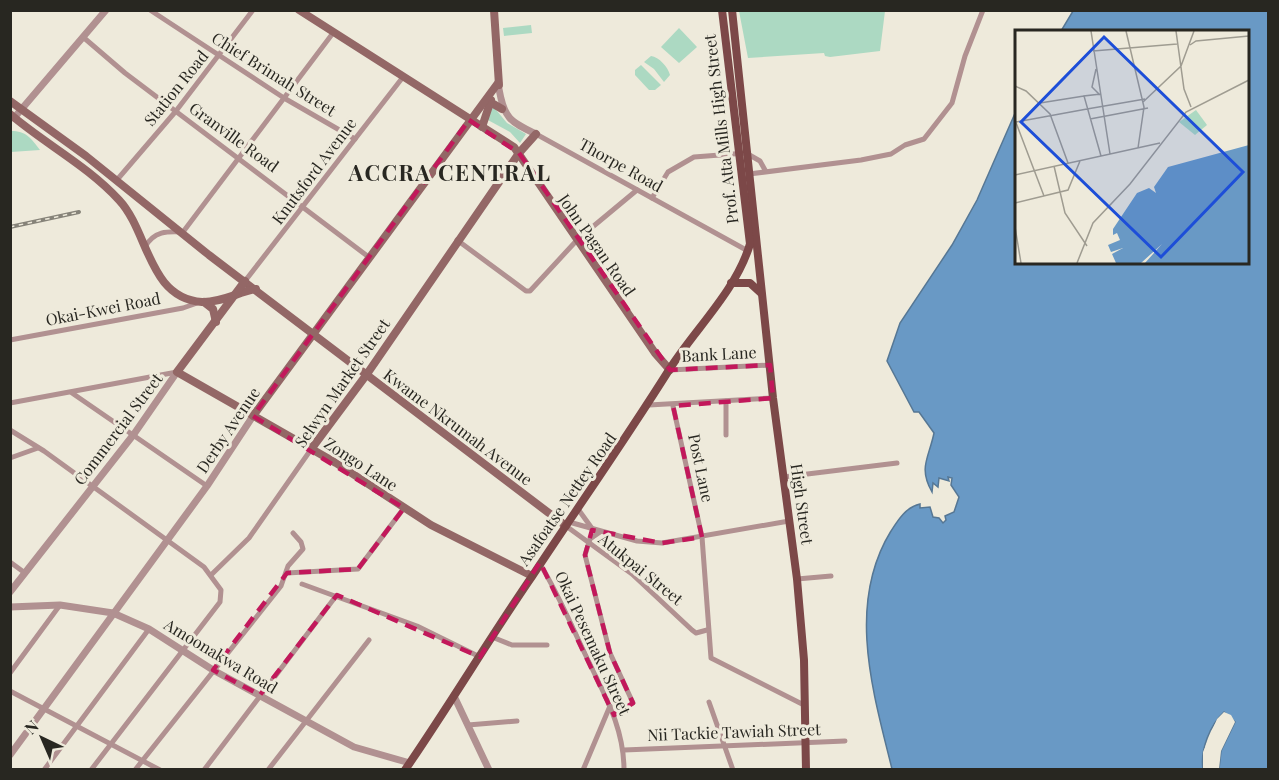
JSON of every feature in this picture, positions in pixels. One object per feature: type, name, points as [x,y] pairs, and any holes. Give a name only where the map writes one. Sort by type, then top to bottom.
[{"type":"main road","name":"John Pagan Road","points":[[299,10],[507,142],[519,153],[655,353],[670,370]]},
{"type":"main road","points":[[482,127],[490,102],[499,86],[494,10]]},
{"type":"main road","name":"Prof. Atta Mills High Street","points":[[722,10],[742,153],[752,246]]},
{"type":"main road","name":"Prof. Atta Mills High Street","points":[[732,10],[742,153],[749,174],[752,246]]},
{"type":"main road","name":"Derby Avenue","points":[[253,416],[469,120],[499,86]]},
{"type":"main road","name":"Kwame Nkrumah Avenue","points":[[10,101],[567,524]]},
{"type":"main road","points":[[490,102],[502,109]]},
{"type":"main road","points":[[12,117],[102,183],[121,201],[141,233],[152,266],[163,282],[182,295],[202,302],[213,309],[216,322]]},
{"type":"main road","name":"Selwyn Market Street","points":[[312,448],[367,374],[519,153],[536,134]]},
{"type":"main road","name":"Asafoatse Nettey Road","points":[[407,766],[540,564],[649,405],[670,370],[731,283],[752,246]]},
{"type":"main road","name":"High Street","points":[[752,246],[761,293],[797,579],[806,770]]},
{"type":"main road","name":"Commercial Street","points":[[177,372],[238,294],[245,281]]},
{"type":"main road","points":[[731,283],[750,283],[761,293]]},
{"type":"main road","points":[[202,302],[256,289]]},
{"type":"main road","name":"Zongo Lane","points":[[177,372],[312,448],[431,525],[532,576]]},
{"type":"street","points":[[12,117],[22,111],[106,10]]},
{"type":"street","name":"Chief Brimah Street","points":[[150,10],[284,99],[355,139]]},
{"type":"street","name":"Station Road","points":[[116,181],[176,111],[253,10]]},
{"type":"street","points":[[749,174],[891,154],[905,145],[924,139],[952,103],[965,57],[983,10]]},
{"type":"street","points":[[145,247],[148,240],[163,232],[183,232],[333,33]]},
{"type":"street","name":"Granville Road","points":[[83,37],[176,111],[370,258]]},
{"type":"street","name":"Knutsford Avenue","points":[[245,281],[403,77]]},
{"type":"street","points":[[499,86],[502,109]]},
{"type":"street","name":"Thorpe Road","points":[[502,109],[511,121],[652,198],[752,246]]},
{"type":"street","points":[[652,198],[668,172],[684,161],[707,155],[742,153],[760,162],[765,170]]},
{"type":"street","points":[[457,240],[528,292],[578,239],[638,190]]},
{"type":"street","name":"Okai-Kwei Road","points":[[10,340],[183,308],[202,302]]},
{"type":"street","name":"Bank Lane","points":[[670,370],[770,365]]},
{"type":"street","points":[[10,402],[177,372]]},
{"type":"street","name":"Commercial Street","points":[[10,592],[134,434],[177,372]]},
{"type":"street","points":[[72,392],[207,486]]},
{"type":"street","points":[[649,405],[673,406],[773,398]]},
{"type":"street","points":[[726,401],[726,435]]},
{"type":"street","name":"Post Lane","points":[[673,406],[702,537],[707,630],[712,660],[804,705]]},
{"type":"street","name":"Derby Avenue","points":[[10,755],[207,486],[253,416]]},
{"type":"street","points":[[10,430],[204,567],[221,590],[220,602],[91,770]]},
{"type":"street","points":[[10,458],[38,448]]},
{"type":"street","name":"Selwyn Market Street","points":[[211,574],[249,538],[312,448]]},
{"type":"street","points":[[783,477],[897,463]]},
{"type":"street","points":[[287,573],[358,569],[404,508]]},
{"type":"street","points":[[578,509],[593,529]]},
{"type":"street","points":[[567,524],[637,541],[662,543],[789,521]]},
{"type":"street","name":"Atukpai Street","points":[[567,524],[588,543],[632,574],[692,630],[696,633],[707,630]]},
{"type":"street","points":[[600,532],[588,543],[585,555],[610,653],[632,705],[614,715]]},
{"type":"street","points":[[135,770],[281,586],[288,566],[303,549],[302,542],[293,533]]},
{"type":"street","points":[[10,562],[25,573]]},
{"type":"street","name":"Okai Pesemaku Street","points":[[540,564],[562,602],[614,715],[624,750],[624,770]]},
{"type":"street","points":[[797,579],[831,576]]},
{"type":"street","points":[[302,584],[417,626],[480,657]]},
{"type":"street","points":[[204,770],[336,596]]},
{"type":"street","points":[[10,673],[60,605]]},
{"type":"street","name":"Amoonakwa Road","points":[[10,607],[60,605],[112,613],[149,629],[213,670],[354,747],[407,766]]},
{"type":"street","points":[[44,770],[149,629]]},
{"type":"street","points":[[492,637],[512,645],[547,645]]},
{"type":"street","points":[[267,770],[369,640]]},
{"type":"street","points":[[10,691],[160,770]]},
{"type":"street","points":[[453,696],[489,770]]},
{"type":"street","points":[[709,702],[733,770]]},
{"type":"street","points":[[583,770],[610,706]]},
{"type":"street","points":[[468,725],[517,721]]},
{"type":"street","name":"Nii Tackie Tawiah Street","points":[[624,750],[845,741]]},
{"type":"highlighted area","points":[[469,120],[519,153],[670,370],[770,365],[773,398],[673,406],[702,537],[662,543],[592,530],[585,555],[610,653],[633,703],[614,715],[540,562],[480,657],[337,595],[260,695],[213,670],[287,573],[358,569],[404,508],[253,416]]},
{"type":"green space","points":[[739,11],[885,11],[880,51],[830,57],[825,56],[824,53],[748,58]]},
{"type":"green space","points":[[531,25],[532,33],[504,36],[503,28]]},
{"type":"green space","points":[[679,28],[697,47],[679,63],[661,47]]},
{"type":"green space","points":[[651,56],[660,60],[669,72],[670,75],[664,82],[654,69],[644,62]]},
{"type":"green space","points":[[641,65],[661,85],[655,90],[649,90],[635,75],[635,70]]},
{"type":"green space","points":[[492,105],[507,123],[526,134],[520,143],[510,132],[486,119]]},
{"type":"green space","points":[[11,131],[21,132],[28,136],[40,150],[11,152]]},
{"type":"water","points":[[1073,11],[1268,11],[1268,769],[1219,769],[1221,751],[1235,722],[1224,712],[1214,724],[1207,738],[1203,754],[1203,769],[892,769],[871,679],[867,648],[870,588],[877,559],[891,531],[903,514],[920,504],[920,508],[930,507],[933,517],[939,518],[943,523],[946,520],[945,516],[954,512],[959,497],[951,485],[952,478],[948,477],[949,481],[939,478],[938,487],[933,483],[932,492],[925,469],[934,433],[919,412],[914,412],[887,361],[900,323],[952,245],[977,200],[1015,113],[1015,264],[1249,264],[1249,30],[1062,30]]},
{"type":"pier","points":[[1224,712],[1231,715],[1235,722],[1221,751],[1219,769],[1215,767],[1218,750],[1231,722],[1224,715],[1219,720],[1206,752],[1206,770],[1203,769],[1203,752],[1217,719]]},
{"type":"railway","points":[[10,227],[79,212]]},
{"type":"district","name":"ACCRA CENTRAL","points":[[450,173]]}]
